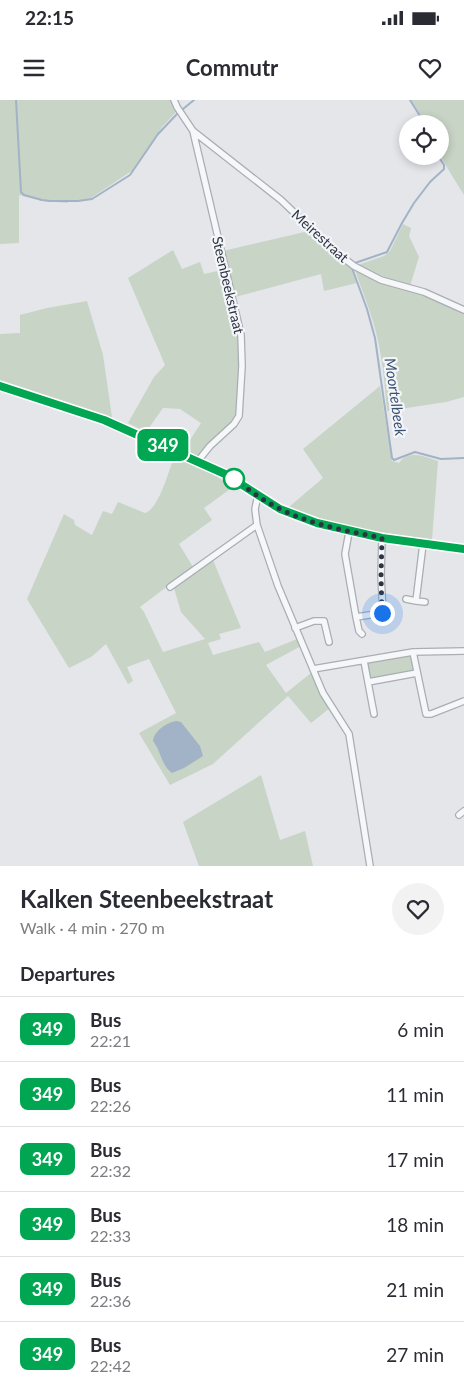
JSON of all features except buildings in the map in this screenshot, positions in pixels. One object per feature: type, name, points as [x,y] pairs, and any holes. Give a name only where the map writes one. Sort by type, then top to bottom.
[{"type":"street","name":"Steenbeekstraat","points":[[174,100],[193,131],[218,244],[239,323],[242,366],[239,416],[234,424],[210,446],[198,461]]},
{"type":"street","name":"Meirestraat","points":[[193,131],[281,200],[332,249],[354,266],[381,280],[424,292],[464,310]]},
{"type":"street","points":[[0,386],[104,420],[225,474],[293,514],[317,523],[349,532],[382,538],[464,549]]},
{"type":"street","points":[[258,495],[255,509],[256,525],[278,586],[323,693],[349,734],[370,866]]},
{"type":"street","points":[[170,588],[256,525]]},
{"type":"street","points":[[349,532],[345,554],[356,617],[359,631],[362,634]]},
{"type":"street","points":[[356,617],[382,613],[382,538]]},
{"type":"street","points":[[416,601],[423,544]]},
{"type":"street","points":[[406,599],[425,602]]},
{"type":"street","points":[[296,628],[314,621],[324,621],[329,642]]},
{"type":"street","points":[[313,669],[413,652],[464,651]]},
{"type":"street","points":[[413,652],[426,714],[431,714],[464,701]]},
{"type":"street","points":[[364,661],[374,714]]},
{"type":"street","points":[[368,682],[417,673]]},
{"type":"green space","points":[[0,100],[172,100],[176,112],[162,127],[133,170],[91,198],[82,201],[68,200],[68,203],[42,201],[19,195],[19,243],[0,244]]},
{"type":"green space","points":[[411,100],[464,100],[464,195],[446,165],[449,165],[449,115],[421,115]]},
{"type":"green space","points":[[403,224],[411,228],[409,236],[419,257],[410,286],[358,265],[384,256],[390,251]]},
{"type":"green space","points":[[309,231],[352,269],[357,283],[324,291],[321,274],[235,297],[223,251]]},
{"type":"green space","points":[[173,250],[182,269],[200,262],[204,274],[222,270],[237,327],[239,367],[236,414],[231,423],[197,456],[184,449],[201,423],[180,409],[163,408],[146,432],[128,423],[154,377],[165,365],[128,278]]},
{"type":"green space","points":[[355,270],[371,278],[435,299],[464,313],[464,397],[446,402],[387,411],[383,367],[376,332]]},
{"type":"green space","points":[[87,301],[103,355],[112,417],[0,380],[0,334],[20,333],[20,315]]},
{"type":"green space","points":[[380,386],[392,461],[399,463],[407,456],[417,455],[438,461],[432,540],[342,524],[289,507],[323,478],[303,449]]},
{"type":"green space","points":[[174,457],[216,476],[233,487],[204,508],[212,520],[179,544],[193,567],[140,607],[163,652],[205,639],[181,612],[174,588],[213,560],[241,628],[219,634],[221,639],[208,643],[213,655],[259,642],[265,652],[297,639],[301,646],[266,665],[286,693],[311,673],[321,696],[330,708],[311,723],[288,696],[213,764],[170,785],[139,733],[176,713],[149,659],[127,667],[133,681],[128,684],[106,644],[91,657],[69,668],[27,599],[64,514],[74,520],[75,525],[92,535],[103,511],[112,514],[118,502],[145,513],[150,510],[159,497]]},
{"type":"green space","points":[[410,655],[414,670],[411,672],[370,678],[367,665],[370,661]]},
{"type":"green space","points":[[261,775],[280,840],[305,831],[313,866],[199,866],[183,822]]},
{"type":"water","points":[[181,722],[200,746],[203,756],[172,773],[163,762],[153,741],[156,734],[162,728],[169,723]]},
{"type":"waterway","name":"Moortelbeek","points":[[16,100],[21,192],[24,195],[50,201],[92,199],[130,175],[158,134],[177,114]]},
{"type":"waterway","name":"Moortelbeek","points":[[183,109],[194,100]]},
{"type":"waterway","name":"Moortelbeek","points":[[410,100],[419,115]]},
{"type":"waterway","name":"Moortelbeek","points":[[355,263],[387,252],[414,203],[430,182],[444,169],[444,165]]},
{"type":"waterway","name":"Moortelbeek","points":[[352,268],[375,338],[392,458],[394,460],[415,452],[441,459],[464,458]]},
{"type":"bus line","name":"349","points":[[0,386],[104,420],[225,474],[280,509],[317,523],[349,532],[382,538],[464,549]]},
{"type":"route","points":[[234,479],[280,509],[317,523],[349,532],[382,538],[382,613]]}]
